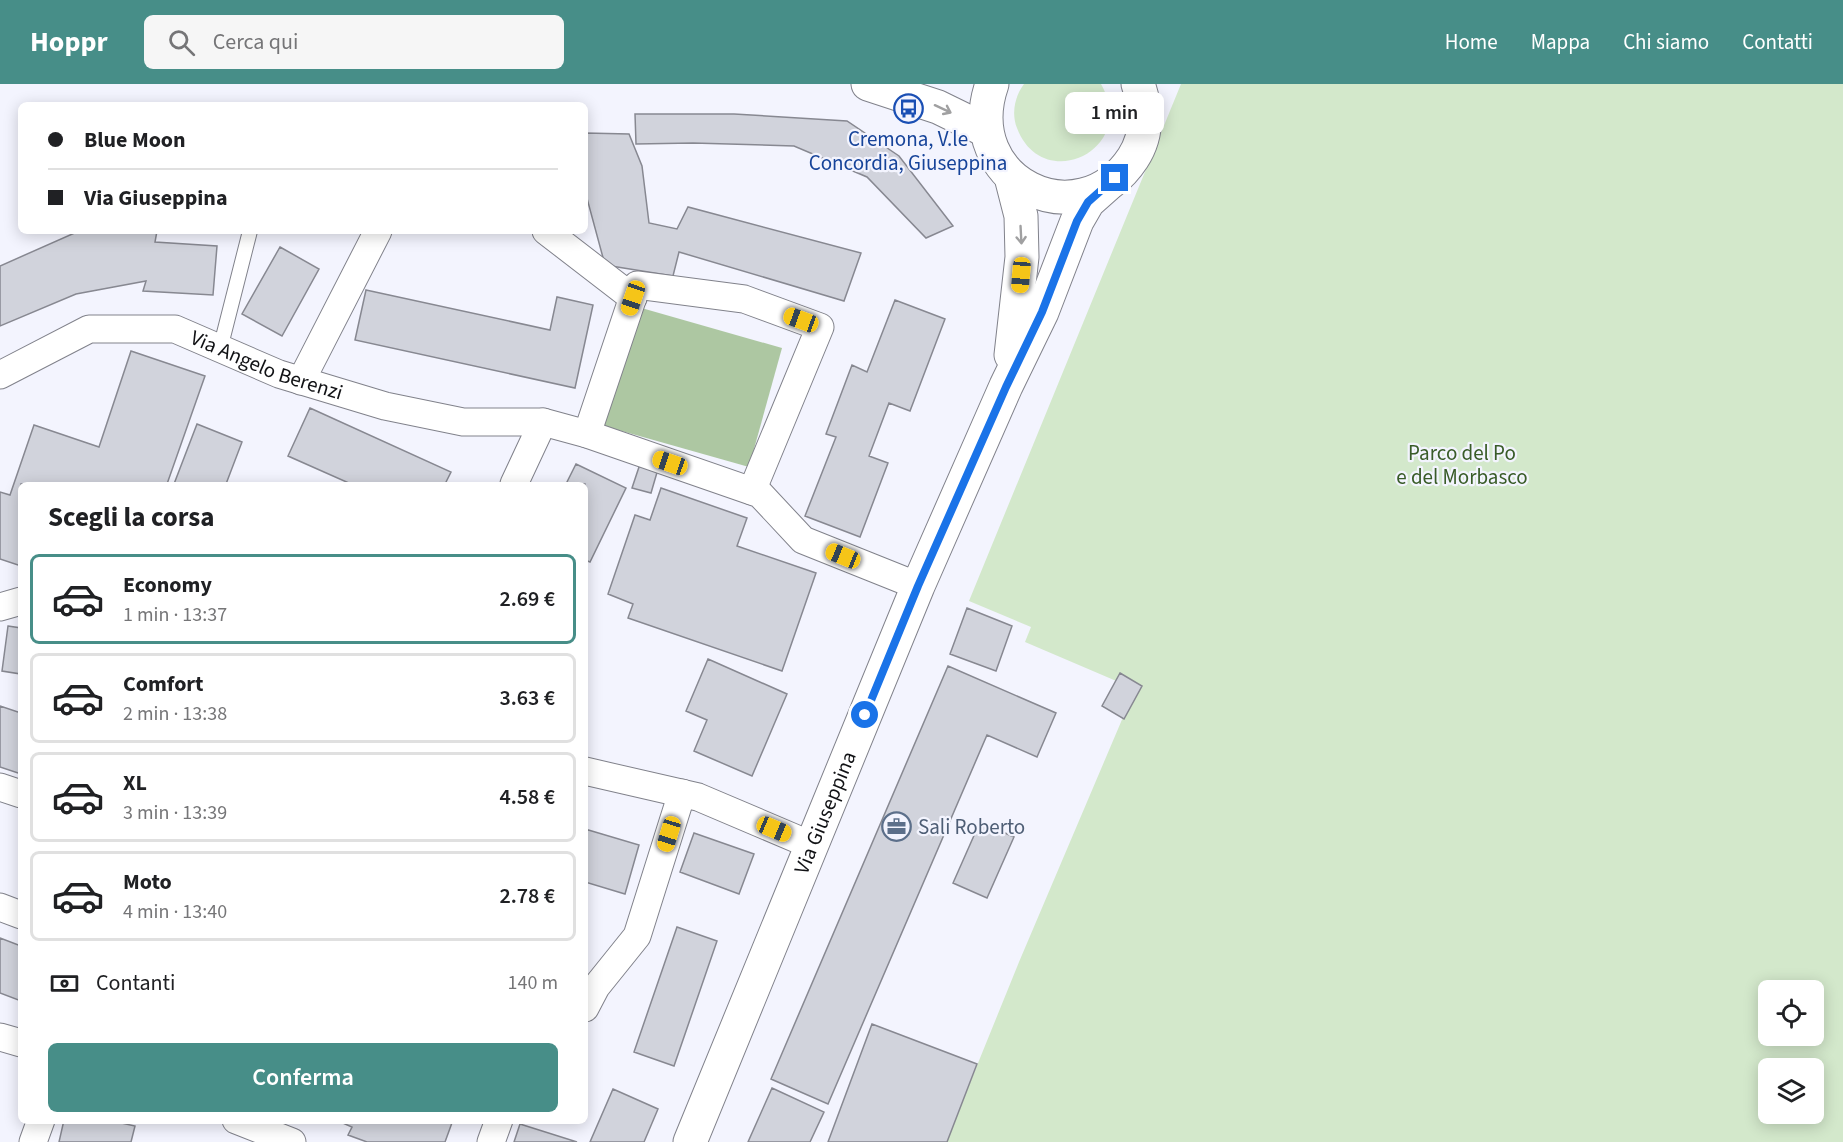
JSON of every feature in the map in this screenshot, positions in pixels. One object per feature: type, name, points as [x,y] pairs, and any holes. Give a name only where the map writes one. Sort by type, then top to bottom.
[{"type":"main road","points":[[868,84],[938,107],[985,130]]},
{"type":"main road","name":"Via Giuseppina","points":[[992,84],[985,103],[985,130],[994,156],[1011,177],[1033,191],[1057,197],[1082,195],[1106,186]]},
{"type":"main road","name":"Via Giuseppina","points":[[690,1142],[918,586],[1006,387],[1042,312],[1077,221],[1088,202],[1125,170],[1138,149],[1144,125],[1144,101],[1138,84]]},
{"type":"main road","name":"Via Giuseppina","points":[[1006,387],[1022,257],[1021,216],[1011,177]]},
{"type":"street","points":[[301,381],[376,234]]},
{"type":"street","points":[[550,234],[633,298]]},
{"type":"street","points":[[587,434],[637,285],[744,299],[820,327],[752,491],[760,494],[803,540],[918,586]]},
{"type":"street","name":"Via Angelo Berenzi","points":[[0,375],[89,329],[175,329],[279,374],[385,406],[463,423],[543,422],[587,434],[752,491]]},
{"type":"street","points":[[515,482],[543,422]]},
{"type":"street","points":[[0,607],[18,602]]},
{"type":"street","points":[[588,772],[698,797],[811,845]]},
{"type":"street","points":[[0,787],[18,793]]},
{"type":"street","points":[[588,1002],[596,987],[637,936],[682,793]]},
{"type":"street","points":[[0,907],[18,914]]},
{"type":"street","points":[[0,1036],[18,1042]]},
{"type":"street","points":[[33,1142],[40,1124]]},
{"type":"street","points":[[245,1124],[283,1140]]},
{"type":"lane","points":[[220,349],[249,234]]},
{"type":"green space","points":[[1024,84],[1101,84],[1109,108],[1107,129],[1098,145],[1083,156],[1065,161],[1046,159],[1029,148],[1017,128],[1014,116],[1016,99]]},
{"type":"green space","name":"Parco del Po e del Morbasco","points":[[1181,84],[1843,84],[1843,1142],[946,1142],[1019,962],[1135,689],[1025,642],[1031,627],[969,601]]},
{"type":"green space","points":[[638,307],[782,348],[749,467],[604,426]]},
{"type":"building","points":[[635,114],[734,114],[847,121],[899,156],[953,226],[926,238],[867,177],[794,146],[636,144]]},
{"type":"building","points":[[588,133],[629,134],[642,166],[649,223],[677,229],[688,207],[861,253],[844,301],[679,252],[673,276],[605,265],[588,202]]},
{"type":"building","points":[[72,234],[156,234],[155,242],[217,246],[213,295],[143,291],[146,281],[76,294],[0,326],[0,266]]},
{"type":"building","points":[[280,247],[319,269],[282,336],[242,314]]},
{"type":"building","points":[[366,290],[550,330],[557,297],[593,305],[575,388],[355,340]]},
{"type":"building","points":[[895,300],[945,319],[910,411],[889,403],[869,456],[888,463],[860,537],[805,516],[836,437],[826,434],[852,365],[867,372]]},
{"type":"building","points":[[131,351],[205,376],[168,482],[18,482],[18,565],[0,559],[0,492],[10,495],[34,425],[99,447]]},
{"type":"building","points":[[310,408],[451,472],[446,482],[346,482],[288,456]]},
{"type":"building","points":[[197,424],[242,442],[227,482],[175,482]]},
{"type":"building","points":[[576,464],[626,488],[590,562],[588,561],[588,482],[567,482]]},
{"type":"building","points":[[640,464],[658,469],[651,493],[632,488]]},
{"type":"building","points":[[661,488],[747,518],[737,546],[816,573],[782,671],[628,618],[633,604],[608,594],[635,515],[650,520]]},
{"type":"building","points":[[967,608],[1012,626],[996,671],[950,654]]},
{"type":"building","points":[[8,626],[18,628],[18,674],[2,671]]},
{"type":"building","points":[[708,659],[787,694],[752,776],[694,751],[707,720],[686,711]]},
{"type":"building","points":[[948,666],[1056,713],[1037,757],[987,735],[828,1104],[771,1079]]},
{"type":"building","points":[[1120,673],[1142,686],[1124,719],[1102,706]]},
{"type":"building","points":[[0,706],[18,712],[18,773],[0,767]]},
{"type":"building","points":[[980,822],[1014,837],[987,898],[953,883]]},
{"type":"building","points":[[588,830],[639,845],[625,894],[588,883]]},
{"type":"building","points":[[694,833],[754,854],[739,894],[680,872]]},
{"type":"building","points":[[677,927],[717,941],[674,1066],[634,1052]]},
{"type":"building","points":[[0,938],[18,945],[18,1000],[0,993]]},
{"type":"building","points":[[872,1024],[977,1064],[947,1142],[828,1142]]},
{"type":"building","points":[[772,1088],[824,1112],[810,1142],[748,1142]]},
{"type":"building","points":[[613,1089],[658,1109],[644,1142],[590,1142]]},
{"type":"building","points":[[63,1124],[135,1126],[131,1142],[59,1142]]},
{"type":"building","points":[[345,1124],[452,1124],[445,1142],[367,1142],[348,1135],[352,1127]]},
{"type":"building","points":[[520,1124],[577,1142],[514,1142]]},
{"type":"place","name":"Cremona, V.le Concordia, Giuseppina","points":[[908,108]]},
{"type":"place","name":"Sali Roberto","points":[[897,827]]},
{"type":"route","points":[[865,715],[918,586],[1006,387],[1042,312],[1077,221],[1088,202],[1115,178]]}]
